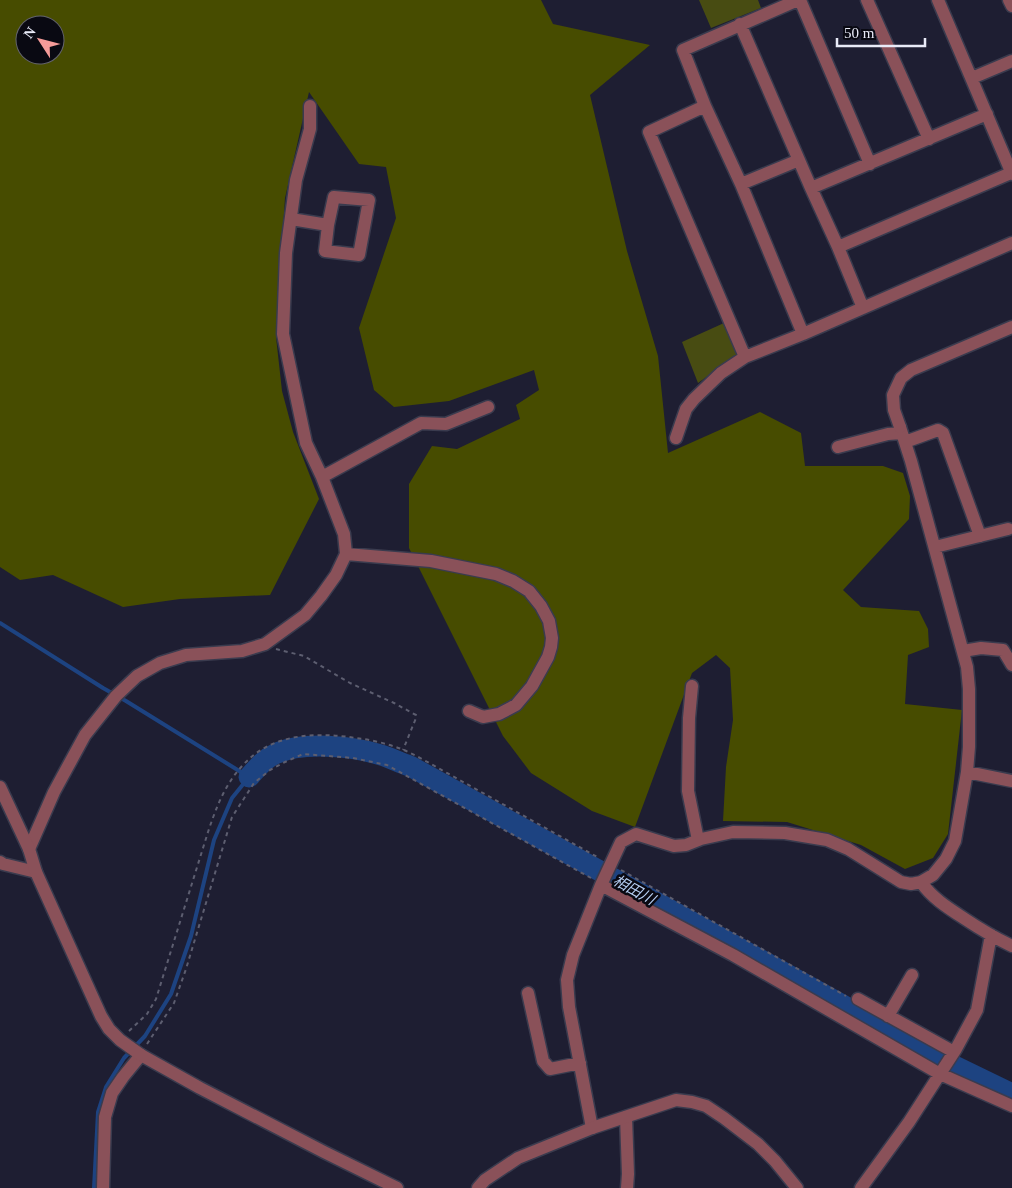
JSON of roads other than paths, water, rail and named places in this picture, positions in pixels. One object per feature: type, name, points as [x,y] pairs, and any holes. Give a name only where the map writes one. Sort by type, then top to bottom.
[{"type":"street","points":[[764,0],[769,12]]},
{"type":"street","points":[[803,334],[705,106],[683,50],[799,0],[870,164]]},
{"type":"street","points":[[867,0],[928,139]]},
{"type":"street","points":[[838,247],[1012,174],[938,0]]},
{"type":"street","points":[[1009,0],[1012,6]]},
{"type":"street","points":[[740,24],[863,308]]},
{"type":"street","points":[[972,78],[1012,61]]},
{"type":"street","points":[[29,849],[54,792],[85,736],[116,696],[138,676],[160,663],[186,655],[242,651],[268,643],[305,615],[336,575],[346,554],[344,534],[306,442],[283,334],[286,253],[296,180],[310,129],[310,106]]},
{"type":"street","points":[[705,106],[649,132],[745,357]]},
{"type":"street","points":[[811,188],[987,114]]},
{"type":"street","points":[[740,184],[799,160]]},
{"type":"street","points":[[334,197],[369,200],[359,255],[325,251],[328,225],[334,197]]},
{"type":"street","points":[[291,219],[328,225]]},
{"type":"street","points":[[676,438],[686,409],[721,373],[745,357],[803,334],[1012,243]]},
{"type":"street","points":[[592,1128],[569,1007],[567,980],[573,955],[621,842],[636,834],[674,846],[686,845],[698,840],[733,832],[785,833],[827,840],[848,849],[901,882],[911,884],[921,882],[933,875],[946,859],[955,841],[970,747],[968,667],[894,410],[893,396],[901,378],[911,370],[1012,327]]},
{"type":"street","points":[[322,477],[421,423],[446,424],[488,407]]},
{"type":"street","points":[[838,447],[888,434],[938,430],[943,433],[980,536]]},
{"type":"street","points":[[935,547],[1008,529]]},
{"type":"street","points":[[346,554],[431,561],[496,574],[513,580],[529,592],[541,606],[549,621],[552,638],[551,648],[532,686],[516,705],[499,714],[483,716],[469,711]]},
{"type":"street","points":[[963,651],[981,648],[1003,650],[1012,665]]},
{"type":"street","points":[[692,686],[689,718],[688,792],[698,840]]},
{"type":"street","points":[[967,772],[1012,780]]},
{"type":"street","points":[[0,787],[29,849],[36,872],[101,1016],[109,1029],[120,1040],[141,1055],[200,1088],[397,1188]]},
{"type":"street","points":[[0,862],[36,872]]},
{"type":"street","points":[[921,882],[927,891],[940,903],[1012,946]]},
{"type":"street","points":[[602,883],[941,1072],[1012,1106]]},
{"type":"street","points":[[861,1188],[909,1122],[952,1054],[976,1010],[991,935]]},
{"type":"street","points":[[888,1016],[912,975]]},
{"type":"street","points":[[528,993],[543,1061],[550,1069],[580,1063]]},
{"type":"street","points":[[858,999],[952,1054]]},
{"type":"street","points":[[103,1188],[105,1116],[112,1093],[141,1055]]},
{"type":"street","points":[[478,1188],[485,1180],[518,1158],[592,1128],[676,1100],[706,1106],[724,1118],[758,1144],[797,1188]]},
{"type":"street","points":[[626,1117],[627,1188]]},
{"type":"waterway","points":[[0,623],[249,777],[232,798],[214,840],[191,936],[171,994],[145,1036],[124,1058],[106,1087],[98,1112],[94,1188]]},
{"type":"waterway","name":"相田川","points":[[249,777],[264,761],[275,754],[299,747],[313,746],[356,749],[385,756],[410,766],[942,1060],[1012,1094]]}]
